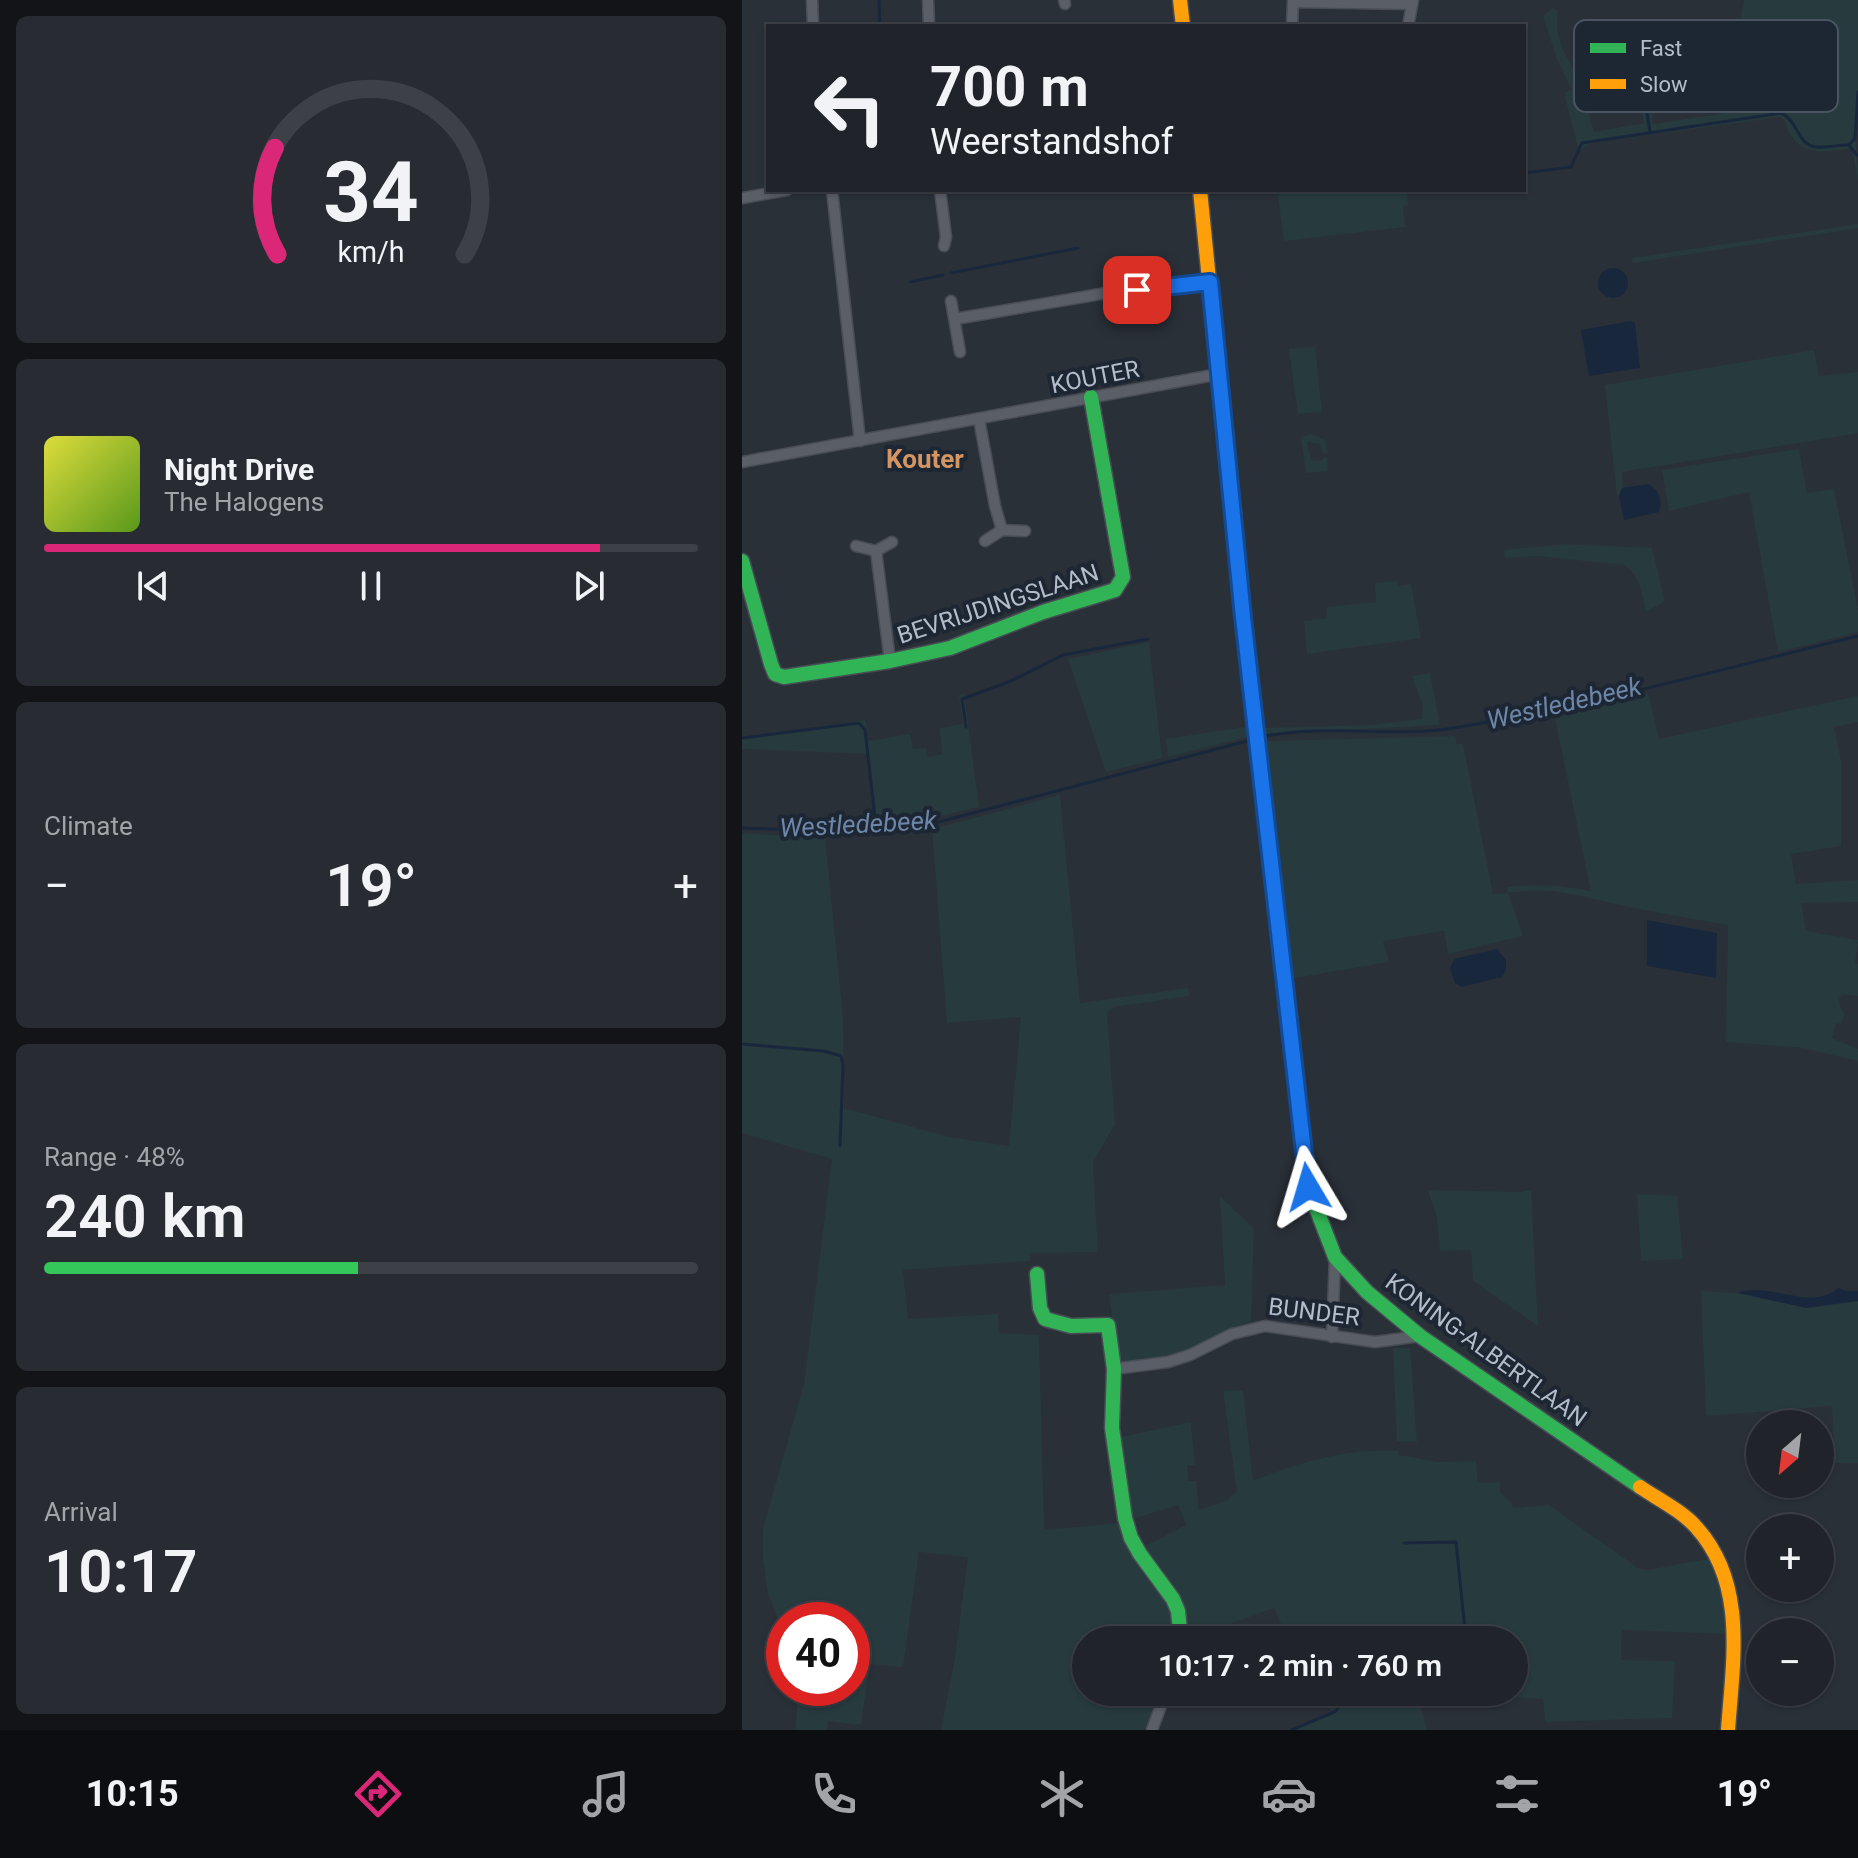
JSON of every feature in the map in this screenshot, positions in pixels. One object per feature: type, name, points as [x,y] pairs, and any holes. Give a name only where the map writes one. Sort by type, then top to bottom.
[{"type":"street","points":[[812,0],[813,24]]},
{"type":"street","points":[[928,0],[929,24]]},
{"type":"street","points":[[1180,0],[1183,24]]},
{"type":"street","points":[[1292,24],[1293,1],[1412,2],[1408,24]]},
{"type":"street","points":[[742,198],[776,192]]},
{"type":"street","points":[[832,192],[860,441]]},
{"type":"street","points":[[940,192],[946,237],[944,246]]},
{"type":"street","name":"KONING-ALBERTLAAN","points":[[1200,192],[1245,632],[1308,1187],[1319,1221],[1335,1257],[1367,1292],[1420,1336],[1694,1524],[1712,1543],[1726,1572],[1731,1593],[1733,1624],[1728,1730]]},
{"type":"street","points":[[955,319],[1112,292],[1210,282]]},
{"type":"street","points":[[951,301],[960,352]]},
{"type":"street","name":"KOUTER","points":[[742,462],[1219,374]]},
{"type":"street","name":"BEVRIJDINGSLAAN","points":[[742,561],[775,674],[784,677],[890,661],[950,648],[1118,587],[1123,577],[1091,397]]},
{"type":"street","points":[[979,419],[1002,530]]},
{"type":"street","points":[[985,541],[1002,530],[1025,531]]},
{"type":"street","points":[[856,546],[876,551],[892,542]]},
{"type":"street","name":"BEVRIJDINGSLAAN","points":[[876,551],[890,661]]},
{"type":"street","points":[[1332,1337],[1335,1257]]},
{"type":"street","points":[[1037,1274],[1040,1309],[1044,1318],[1055,1324],[1108,1325],[1114,1369],[1112,1428],[1125,1518],[1140,1554],[1173,1599],[1180,1626]]},
{"type":"street","name":"BUNDER","points":[[1114,1369],[1168,1362],[1250,1328],[1283,1327],[1375,1342],[1420,1336]]},
{"type":"street","points":[[1152,1730],[1161,1706]]},
{"type":"green space","points":[[1744,0],[1858,0],[1858,105],[1853,141],[1856,142],[1858,183],[1852,148],[1819,151],[1804,148],[1792,137],[1784,119],[1780,117],[1591,143],[1579,151],[1564,93],[1572,90],[1556,56],[1543,16],[1553,8],[1558,11],[1557,29],[1562,48],[1574,71],[1574,112],[1588,112],[1594,132],[1644,123],[1642,112],[1652,112],[1653,124],[1726,112],[1838,112],[1838,20],[1741,20]]},
{"type":"green space","points":[[1277,192],[1407,192],[1408,205],[1403,206],[1405,227],[1284,241]]},
{"type":"green space","points":[[1858,224],[1858,228],[1633,263],[1632,258]]},
{"type":"green space","points":[[1315,347],[1322,412],[1298,414],[1289,349]]},
{"type":"green space","points":[[1814,350],[1819,376],[1858,372],[1858,433],[1622,472],[1623,495],[1617,496],[1605,385]]},
{"type":"green space","points":[[1311,434],[1325,440],[1327,453],[1323,453],[1320,444],[1307,442],[1311,460],[1327,458],[1328,471],[1306,473],[1301,437]]},
{"type":"green space","points":[[1799,449],[1807,493],[1834,489],[1858,610],[1858,632],[1778,652],[1749,492],[1669,511],[1662,470]]},
{"type":"green space","points":[[1565,544],[1652,548],[1665,601],[1646,612],[1637,579],[1624,565],[1538,556],[1505,558],[1504,550]]},
{"type":"green space","points":[[1397,581],[1398,586],[1411,584],[1421,638],[1307,654],[1304,621],[1327,618],[1327,607],[1376,602],[1375,583]]},
{"type":"green space","points":[[1149,642],[1162,758],[1106,772],[1068,659]]},
{"type":"green space","points":[[1430,673],[1440,725],[1264,734],[1264,728],[1371,725],[1422,719],[1423,706],[1412,676]]},
{"type":"green space","points":[[1648,692],[1659,739],[1858,696],[1858,722],[1834,727],[1841,760],[1841,846],[1791,854],[1796,884],[1858,880],[1858,902],[1801,903],[1806,931],[1858,940],[1855,963],[1858,964],[1858,996],[1842,994],[1840,1007],[1845,1014],[1841,1024],[1836,1023],[1832,1038],[1858,1049],[1858,1061],[1803,1048],[1726,1042],[1728,925],[1561,892],[1508,893],[1507,887],[1528,886],[1559,886],[1591,891],[1554,714]]},
{"type":"green space","points":[[964,693],[979,807],[924,820],[875,825],[869,754],[742,749],[742,738],[865,720],[868,741],[910,734],[913,749],[926,748],[928,757],[942,754],[940,728],[963,724],[959,695]]},
{"type":"green space","points":[[1251,726],[1252,736],[1168,757],[1166,739]]},
{"type":"green space","points":[[1455,736],[1457,744],[1463,744],[1493,894],[1508,893],[1523,936],[1448,954],[1444,931],[1383,941],[1389,962],[1290,979],[1267,741]]},
{"type":"green space","points":[[1060,795],[1080,1003],[1188,988],[1189,996],[1114,1007],[1107,1013],[1115,1124],[1093,1162],[1098,1252],[1030,1253],[1030,1261],[903,1270],[908,1319],[998,1314],[999,1333],[1039,1335],[1044,1530],[1121,1523],[1173,1610],[1175,1626],[1072,1626],[1072,1706],[1155,1706],[1146,1730],[941,1730],[955,1658],[968,1557],[919,1552],[903,1667],[870,1664],[870,1602],[771,1602],[768,1593],[763,1529],[804,1384],[832,1159],[742,1133],[742,833],[825,838],[843,1017],[844,1108],[949,1137],[1009,1146],[1021,1017],[947,1023],[932,829]]},
{"type":"green space","points":[[1428,1190],[1531,1190],[1538,1326],[1473,1281],[1471,1250],[1440,1251],[1437,1218]]},
{"type":"green space","points":[[1637,1194],[1677,1196],[1683,1259],[1641,1261]]},
{"type":"green space","points":[[1220,1196],[1254,1229],[1251,1321],[1231,1328],[1182,1355],[1119,1365],[1109,1294],[1225,1285]]},
{"type":"green space","points":[[1701,1291],[1810,1297],[1858,1294],[1858,1463],[1835,1463],[1832,1406],[1746,1410],[1746,1413],[1706,1416]]},
{"type":"green space","points":[[1393,1348],[1410,1348],[1417,1442],[1397,1441]]},
{"type":"green space","points":[[1243,1390],[1253,1481],[1306,1462],[1360,1452],[1398,1451],[1399,1455],[1438,1462],[1476,1461],[1478,1483],[1500,1482],[1500,1492],[1513,1508],[1549,1505],[1638,1568],[1647,1570],[1713,1558],[1722,1578],[1727,1634],[1622,1630],[1621,1660],[1675,1661],[1672,1718],[1545,1722],[1543,1699],[1528,1698],[1528,1626],[1282,1626],[1274,1608],[1224,1626],[1186,1626],[1183,1606],[1176,1591],[1143,1547],[1186,1525],[1178,1505],[1130,1520],[1117,1438],[1191,1422],[1195,1465],[1187,1465],[1188,1481],[1196,1481],[1199,1510],[1226,1501],[1237,1492],[1223,1391]]},
{"type":"green space","points":[[797,1706],[864,1706],[861,1725],[828,1721],[827,1730],[796,1730]]},
{"type":"green space","points":[[1330,1706],[1420,1706],[1427,1730],[1289,1730],[1332,1715]]},
{"type":"water","points":[[1613,268],[1623,273],[1628,283],[1623,293],[1613,298],[1603,293],[1598,283],[1603,273]]},
{"type":"water","points":[[1631,321],[1635,323],[1640,368],[1589,376],[1581,330]]},
{"type":"water","points":[[1648,484],[1659,495],[1659,512],[1624,520],[1619,496],[1622,488]]},
{"type":"water","points":[[1647,920],[1717,933],[1716,978],[1647,966]]},
{"type":"water","points":[[1497,949],[1506,960],[1502,977],[1462,987],[1455,983],[1450,968],[1454,959]]},
{"type":"water","points":[[1839,1288],[1858,1291],[1858,1301],[1806,1308],[1738,1293],[1760,1290],[1818,1297]]},
{"type":"waterway","points":[[879,0],[880,24]]},
{"type":"waterway","points":[[1849,145],[1855,138],[1858,92]]},
{"type":"waterway","points":[[1647,112],[1650,132]]},
{"type":"waterway","points":[[1526,173],[1571,167],[1582,143],[1781,113],[1787,116],[1810,145],[1849,145]]},
{"type":"waterway","points":[[1849,145],[1857,155]]},
{"type":"waterway","points":[[951,273],[1078,248]]},
{"type":"waterway","points":[[910,282],[943,275]]},
{"type":"waterway","name":"Westledebeek","points":[[1266,736],[1313,731],[1407,732],[1454,728],[1606,697],[1858,636]]},
{"type":"waterway","points":[[966,727],[962,699],[1011,681],[1063,655],[1148,639]]},
{"type":"waterway","points":[[742,738],[859,723],[865,730],[876,826]]},
{"type":"waterway","name":"Westledebeek","points":[[742,828],[829,831],[927,825],[1251,740]]},
{"type":"waterway","points":[[742,1044],[824,1051],[841,1056],[840,1146]]},
{"type":"waterway","points":[[1404,1543],[1456,1542],[1465,1626]]},
{"type":"waterway","points":[[1292,1730],[1336,1711],[1339,1706]]},
{"type":"traffic: fast","points":[[742,561],[771,664],[775,674],[784,677],[890,661],[950,648],[1043,612],[1115,590],[1123,577],[1091,397]]},
{"type":"traffic: fast","points":[[1235,539],[1308,1187],[1335,1257],[1367,1292],[1420,1336],[1640,1487]]},
{"type":"traffic: fast","points":[[1037,1274],[1040,1308],[1045,1319],[1071,1326],[1108,1325],[1114,1369],[1112,1428],[1125,1518],[1140,1554],[1173,1599],[1180,1626]]},
{"type":"traffic: slow","points":[[1180,0],[1183,24]]},
{"type":"traffic: slow","points":[[1200,192],[1235,539]]},
{"type":"traffic: slow","points":[[1640,1487],[1677,1510],[1696,1527],[1712,1549],[1723,1572],[1730,1597],[1734,1650],[1728,1730]]},
{"type":"district","name":"Kouter","points":[[925,459]]},
{"type":"route","points":[[1137,290],[1210,282],[1243,617],[1308,1187]]}]
